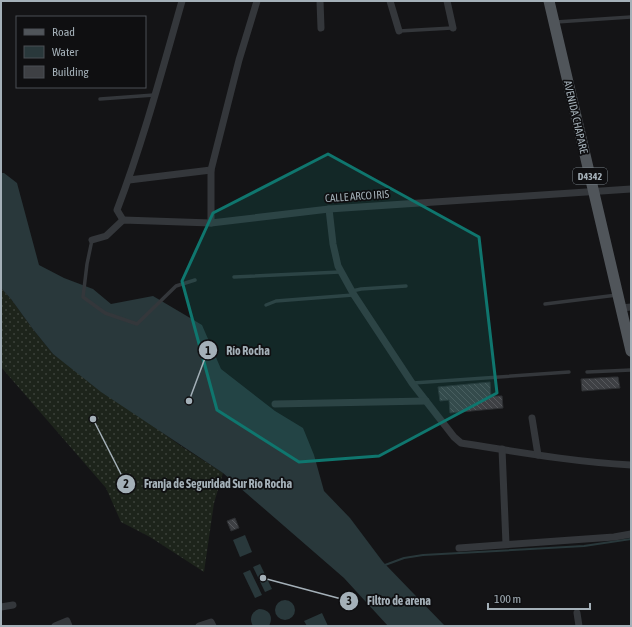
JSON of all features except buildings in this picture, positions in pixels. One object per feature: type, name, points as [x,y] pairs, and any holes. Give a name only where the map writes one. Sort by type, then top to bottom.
[{"type":"main road","name":"AVENIDA CHAPARE","points":[[549,1],[618,295],[626,308],[631,351]]},
{"type":"street","points":[[92,240],[106,236],[123,220],[117,210],[156,95],[182,1]]},
{"type":"street","points":[[211,223],[211,170],[239,60],[257,1]]},
{"type":"street","points":[[320,1],[321,28]]},
{"type":"street","points":[[390,1],[399,31]]},
{"type":"street","points":[[447,1],[454,28]]},
{"type":"street","points":[[128,180],[211,170]]},
{"type":"street","name":"CALLE ARCO IRIS","points":[[123,220],[211,223],[329,209],[631,189]]},
{"type":"street","points":[[329,209],[333,244],[338,266],[353,293],[412,383],[449,432],[461,443],[607,464],[631,465]]},
{"type":"street","points":[[275,404],[426,401]]},
{"type":"street","points":[[532,418],[538,455]]},
{"type":"street","points":[[502,450],[506,544]]},
{"type":"street","points":[[459,548],[614,537],[631,534]]},
{"type":"street","points":[[1,607],[13,604]]},
{"type":"street","points":[[577,613],[579,626]]},
{"type":"street","points":[[55,626],[66,621],[69,626]]},
{"type":"street","points":[[199,626],[211,622],[213,626]]},
{"type":"lane","points":[[554,22],[631,17]]},
{"type":"lane","points":[[399,31],[454,28]]},
{"type":"lane","points":[[100,99],[156,95]]},
{"type":"lane","points":[[92,240],[83,297],[105,313],[137,324],[176,286],[195,280]]},
{"type":"lane","points":[[234,277],[342,272]]},
{"type":"lane","points":[[266,305],[276,301],[353,293],[361,289],[406,286]]},
{"type":"lane","points":[[545,304],[618,295]]},
{"type":"lane","points":[[587,372],[631,370]]},
{"type":"lane","points":[[412,383],[569,372]]},
{"type":"highlighted area","points":[[328,154],[479,237],[497,393],[379,456],[299,462],[217,410],[182,281],[213,213]]},
{"type":"shaded area","points":[[1,288],[53,354],[181,446],[223,473],[214,503],[204,572],[150,537],[121,522],[106,488],[1,367]]},
{"type":"water","points":[[1,173],[4,173],[17,183],[39,265],[64,278],[93,289],[111,304],[153,296],[202,325],[221,369],[275,411],[303,428],[314,455],[324,491],[350,518],[383,562],[445,626],[388,626],[344,578],[223,473],[101,392],[53,354],[1,288]]},
{"type":"water","points":[[245,535],[252,552],[240,557],[233,540]]},
{"type":"water","points":[[260,564],[272,589],[265,592],[253,567]]},
{"type":"water","points":[[250,570],[262,595],[255,598],[243,573]]},
{"type":"water","points":[[281,600],[289,600],[295,606],[295,614],[289,620],[281,620],[275,614],[275,606]]},
{"type":"water","points":[[259,609],[263,609],[270,614],[271,620],[269,626],[253,626],[251,621],[252,616],[254,612]]},
{"type":"water","points":[[322,613],[328,626],[307,626],[304,621]]},
{"type":"waterway","points":[[385,565],[404,558],[423,555],[584,546],[631,539]]},
{"type":"place","name":"Río Rocha","points":[[189,401]]},
{"type":"place","name":"Franja de Seguridad Sur Río Rocha","points":[[93,419]]},
{"type":"place","name":"Filtro de arena","points":[[263,578]]}]
